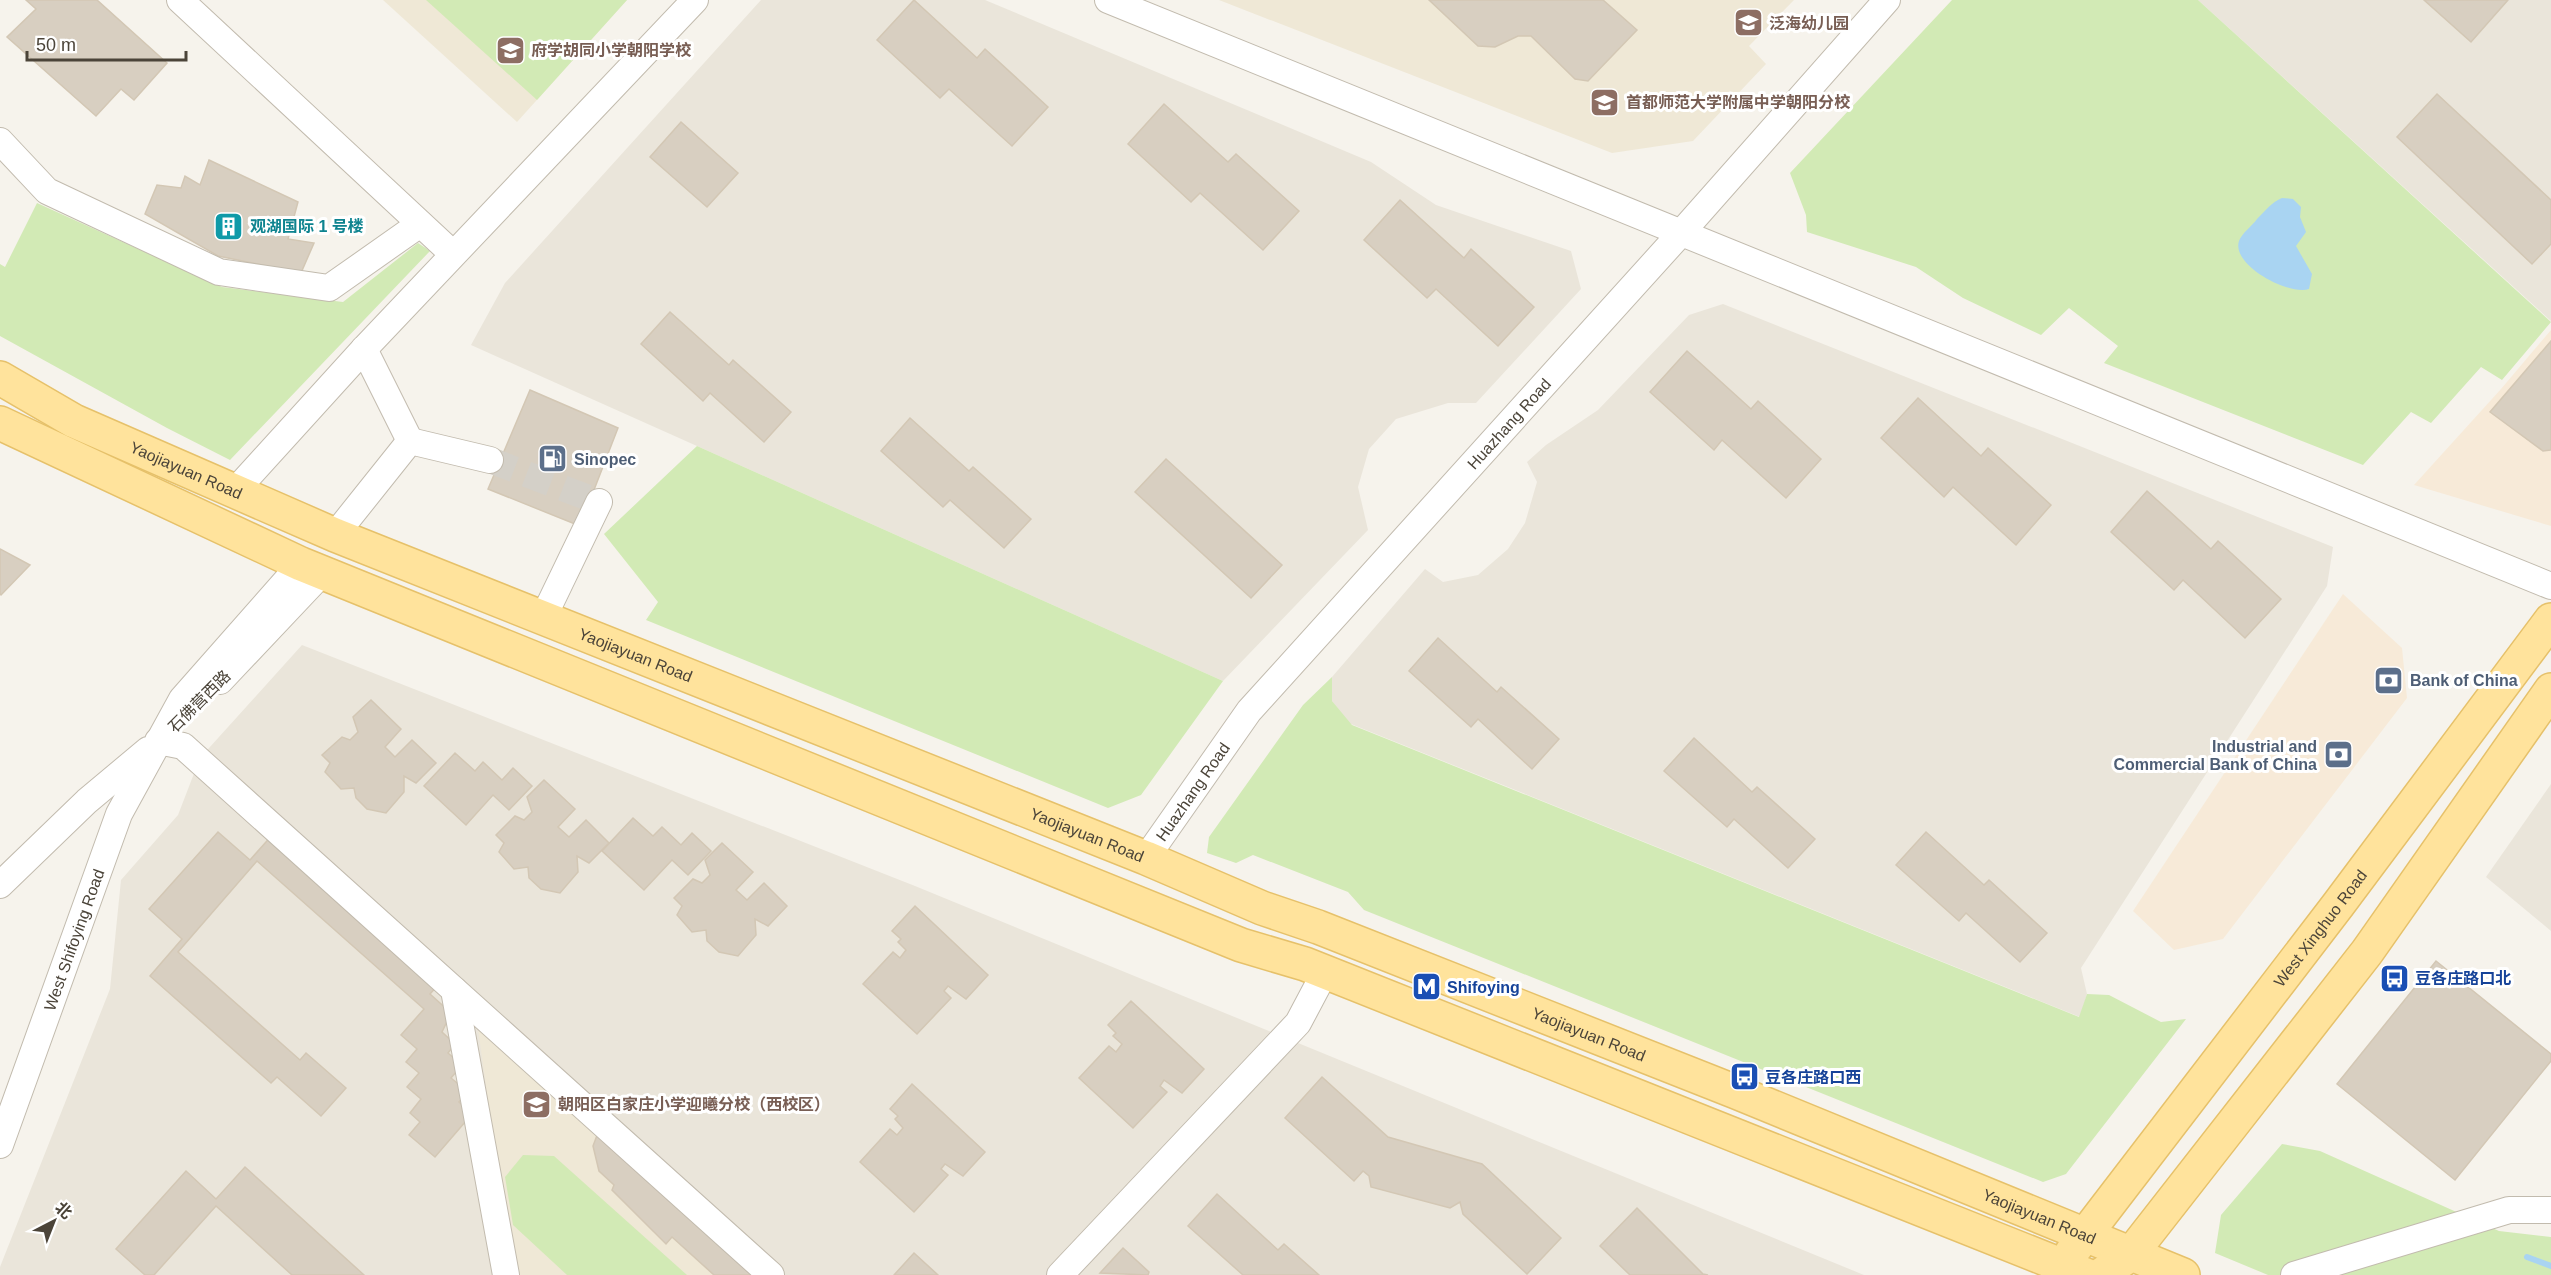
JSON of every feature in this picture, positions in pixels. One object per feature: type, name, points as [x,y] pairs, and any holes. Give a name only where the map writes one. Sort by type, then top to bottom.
[{"type":"main road","name":"Yaojiayuan Road","points":[[0,378],[74,421],[334,535],[1146,858],[1262,908],[1329,932],[1670,1066],[2084,1233],[2182,1275]]},
{"type":"main road","points":[[4,428],[312,568],[1241,945],[1325,972],[2068,1272]]},
{"type":"main road","name":"West Xinghuo Road","points":[[2068,1272],[2084,1233],[2338,905],[2551,620]]},
{"type":"main road","points":[[2102,1275],[2131,1254],[2367,952],[2551,690]]},
{"type":"street","points":[[180,0],[453,254]]},
{"type":"street","points":[[235,491],[453,254],[695,0]]},
{"type":"street","points":[[1108,0],[2551,586]]},
{"type":"street","name":"Huazhang Road","points":[[1146,858],[1249,711],[1681,233],[1887,0]]},
{"type":"street","points":[[0,141],[47,191],[219,272],[329,288],[420,224]]},
{"type":"street","points":[[364,349],[410,441]]},
{"type":"street","points":[[410,441],[490,460]]},
{"type":"street","points":[[334,535],[410,441]]},
{"type":"street","points":[[543,618],[599,502]]},
{"type":"street","name":"石佛营西路","points":[[158,741],[182,699],[312,568]]},
{"type":"street","points":[[0,885],[87,801],[158,741],[183,746],[771,1275]]},
{"type":"street","name":"West Shifoying Road","points":[[0,1145],[119,814],[158,741]]},
{"type":"street","points":[[1060,1275],[1298,1023],[1325,972]]},
{"type":"street","points":[[454,990],[506,1275]]},
{"type":"street","points":[[2294,1275],[2509,1210],[2551,1210]]},
{"type":"shaded area","name":"府学胡同小学朝阳学校","points":[[383,0],[627,0],[517,122]]},
{"type":"shaded area","points":[[761,0],[985,0],[1371,162],[1436,205],[1571,251],[1581,289],[1476,403],[1448,403],[1396,419],[1369,449],[1358,487],[1368,530],[1223,681],[471,345],[505,283]]},
{"type":"shaded area","name":"首都师范大学附属中学朝阳分校","points":[[1219,0],[1794,0],[1749,46],[1766,64],[1693,141],[1612,153]]},
{"type":"shaded area","points":[[2198,0],[2551,0],[2551,321]]},
{"type":"shaded area","points":[[1723,304],[2333,547],[2327,586],[2081,968],[2087,994],[2080,1017],[1346,722],[1332,701],[1332,677],[1425,569],[1443,582],[1478,575],[1508,549],[1525,523],[1537,482],[1527,462],[1546,445],[1598,410],[1689,315]]},
{"type":"shaded area","points":[[2551,330],[2551,526],[2414,485],[2501,389]]},
{"type":"shaded area","points":[[2343,594],[2402,648],[2407,698],[2223,939],[2174,950],[2133,911]]},
{"type":"shaded area","points":[[302,645],[915,886],[1864,1275],[0,1275],[0,1267],[110,989],[121,880],[178,815],[200,758]]},
{"type":"shaded area","points":[[2551,784],[2551,931],[2486,877]]},
{"type":"shaded area","name":"朝阳区白家庄小学迎曦分校（西校区）","points":[[474,1000],[770,1275],[517,1275],[503,1208]]},
{"type":"green space","name":"府学胡同小学朝阳学校","points":[[426,0],[627,0],[537,100]]},
{"type":"green space","points":[[1952,0],[2198,0],[2551,322],[2502,380],[2481,367],[2431,423],[2411,412],[2363,465],[2104,363],[2118,346],[2069,308],[2041,335],[1963,298],[1916,267],[1807,232],[1806,215],[1790,173]]},
{"type":"green space","points":[[37,203],[222,287],[343,302],[418,243],[430,251],[230,460],[0,336],[0,264],[5,267]]},
{"type":"green space","points":[[697,446],[1223,681],[1141,795],[1108,808],[646,620],[658,602],[604,534]]},
{"type":"green space","points":[[1332,677],[1332,701],[1352,725],[2079,1017],[2087,994],[2109,995],[2161,1022],[2186,1019],[2066,1174],[2043,1182],[1364,910],[1348,892],[1253,855],[1236,863],[1207,853],[1209,837],[1303,705]]},
{"type":"green space","points":[[2282,1144],[2320,1151],[2499,1231],[2551,1237],[2551,1275],[2268,1275],[2215,1253],[2221,1215]]},
{"type":"green space","points":[[523,1155],[554,1156],[687,1275],[567,1275],[513,1225],[505,1177]]},
{"type":"water","points":[[2282,198],[2293,199],[2301,207],[2300,217],[2306,232],[2296,246],[2312,274],[2309,289],[2288,288],[2263,277],[2244,260],[2239,250],[2242,235],[2269,207]]},
{"type":"building","points":[[26,0],[97,0],[167,63],[134,100],[121,89],[96,116],[7,37],[36,9]]},
{"type":"building","points":[[914,0],[977,58],[985,49],[1048,107],[1012,146],[949,89],[940,98],[877,40]]},
{"type":"building","points":[[1429,0],[1603,0],[1637,30],[1588,81],[1575,79],[1531,36],[1518,36],[1495,47],[1478,46]]},
{"type":"building","points":[[2424,0],[2508,0],[2471,42]]},
{"type":"building","points":[[2437,94],[2551,200],[2551,244],[2532,264],[2397,137]]},
{"type":"building","points":[[1164,104],[1228,162],[1236,154],[1299,211],[1263,250],[1200,193],[1191,202],[1128,144]]},
{"type":"building","points":[[681,122],[738,173],[707,207],[650,157]]},
{"type":"building","name":"观湖国际 1 号楼","points":[[209,160],[298,202],[288,239],[314,243],[301,273],[218,256],[145,214],[157,185],[181,188],[185,176],[200,185]]},
{"type":"building","points":[[1400,200],[1464,258],[1471,249],[1534,307],[1498,346],[1436,289],[1427,298],[1364,240]]},
{"type":"building","points":[[670,312],[729,365],[733,360],[791,412],[764,442],[710,393],[703,401],[641,344]]},
{"type":"building","points":[[2551,341],[2551,450],[2543,451],[2490,412]]},
{"type":"building","points":[[1687,351],[1751,409],[1758,401],[1821,459],[1786,498],[1722,440],[1714,450],[1650,392]]},
{"type":"building","name":"Sinopec","points":[[530,390],[618,428],[580,526],[488,489]]},
{"type":"building","points":[[1918,398],[1981,456],[1988,448],[2051,505],[2016,545],[1953,487],[1944,497],[1881,438]]},
{"type":"building","points":[[910,418],[969,471],[973,467],[1031,519],[1004,548],[950,500],[943,507],[881,451]]},
{"type":"building","points":[[1166,459],[1282,565],[1251,598],[1135,492]]},
{"type":"building","points":[[2147,491],[2211,549],[2218,541],[2281,599],[2245,638],[2183,580],[2174,590],[2111,532]]},
{"type":"building","points":[[0,549],[30,565],[1,595],[0,594]]},
{"type":"building","points":[[1438,638],[1497,692],[1501,687],[1559,739],[1532,769],[1478,719],[1471,727],[1409,671]]},
{"type":"building","points":[[371,700],[401,729],[385,747],[395,757],[412,740],[436,763],[416,783],[404,776],[404,792],[386,813],[367,809],[356,798],[354,788],[341,789],[325,772],[330,763],[322,755],[342,737],[350,740],[358,732],[353,717]]},
{"type":"building","points":[[1694,738],[1752,792],[1757,787],[1815,839],[1788,868],[1734,819],[1727,827],[1664,771]]},
{"type":"building","points":[[455,753],[475,771],[483,762],[502,780],[513,768],[532,786],[509,810],[493,795],[466,825],[424,786]]},
{"type":"building","points":[[544,780],[575,809],[558,827],[569,837],[586,820],[609,843],[589,863],[577,856],[578,872],[560,893],[541,889],[529,878],[528,867],[514,869],[499,852],[504,843],[496,835],[515,816],[524,820],[532,812],[527,797]]},
{"type":"building","points":[[633,818],[653,836],[662,827],[681,845],[692,833],[711,851],[688,875],[672,860],[644,890],[602,851]]},
{"type":"building","points":[[218,832],[250,860],[274,833],[440,983],[430,994],[451,1013],[442,1032],[455,1044],[448,1053],[462,1065],[451,1078],[468,1092],[459,1102],[472,1114],[435,1157],[409,1135],[420,1122],[410,1113],[421,1099],[407,1087],[419,1073],[406,1062],[417,1049],[401,1035],[424,1009],[257,861],[178,952],[300,1060],[306,1053],[346,1088],[321,1116],[277,1077],[271,1083],[150,976],[182,939],[149,909]]},
{"type":"building","points":[[1926,832],[1984,885],[1989,880],[2047,933],[2020,962],[1966,913],[1959,921],[1896,865]]},
{"type":"building","points":[[722,843],[753,872],[736,890],[747,900],[764,883],[787,906],[768,926],[755,919],[756,935],[738,956],[719,952],[707,941],[706,930],[692,932],[677,915],[682,906],[674,898],[693,879],[702,883],[710,875],[705,860]]},
{"type":"building","points":[[915,906],[988,975],[966,999],[948,986],[944,991],[951,998],[917,1034],[863,984],[893,952],[900,958],[906,950],[898,942],[901,939],[892,931]]},
{"type":"building","points":[[2436,961],[2551,1054],[2551,1061],[2455,1180],[2337,1084]]},
{"type":"building","points":[[1131,1001],[1204,1069],[1182,1093],[1164,1080],[1160,1086],[1167,1092],[1133,1128],[1079,1078],[1109,1046],[1116,1052],[1122,1044],[1113,1036],[1116,1033],[1108,1025]]},
{"type":"building","points":[[1322,1077],[1388,1137],[1482,1164],[1561,1238],[1527,1274],[1463,1214],[1460,1202],[1450,1208],[1371,1187],[1369,1176],[1363,1171],[1354,1181],[1285,1118]]},
{"type":"building","points":[[912,1084],[985,1152],[963,1176],[945,1164],[941,1169],[948,1175],[914,1212],[860,1162],[890,1129],[897,1135],[903,1128],[895,1119],[898,1116],[890,1109]]},
{"type":"building","points":[[599,1130],[757,1275],[714,1275],[672,1237],[666,1244],[612,1190],[614,1185],[599,1171],[593,1146]]},
{"type":"building","points":[[245,1167],[364,1275],[292,1275],[216,1206],[154,1275],[145,1275],[116,1249],[186,1171],[216,1199]]},
{"type":"building","points":[[1217,1194],[1278,1250],[1284,1244],[1319,1275],[1243,1275],[1188,1226]]},
{"type":"building","points":[[1637,1208],[1703,1274],[1708,1275],[1630,1275],[1600,1246]]},
{"type":"building","points":[[1123,1248],[1149,1272],[1148,1275],[1100,1273]]},
{"type":"building","points":[[914,1253],[938,1275],[894,1275]]},
{"type":"waterway","points":[[2527,1257],[2551,1266]]},
{"type":"tunnel","points":[[490,460],[599,502]]},
{"type":"place","name":"泛海幼儿园","points":[[1748,23]]},
{"type":"place","name":"府学胡同小学朝阳学校","points":[[510,50]]},
{"type":"place","name":"首都师范大学附属中学朝阳分校","points":[[1605,102]]},
{"type":"place","name":"观湖国际 1 号楼","points":[[229,226]]},
{"type":"place","name":"Sinopec","points":[[553,459]]},
{"type":"place","name":"Bank of China","points":[[2389,680]]},
{"type":"place","name":"Industrial and Commercial Bank of China","points":[[2338,755]]},
{"type":"place","name":"豆各庄路口北","points":[[2394,978]]},
{"type":"place","name":"Shifoying","points":[[1426,987]]},
{"type":"place","name":"豆各庄路口西","points":[[1744,1077]]},
{"type":"place","name":"朝阳区白家庄小学迎曦分校（西校区）","points":[[537,1104]]}]
